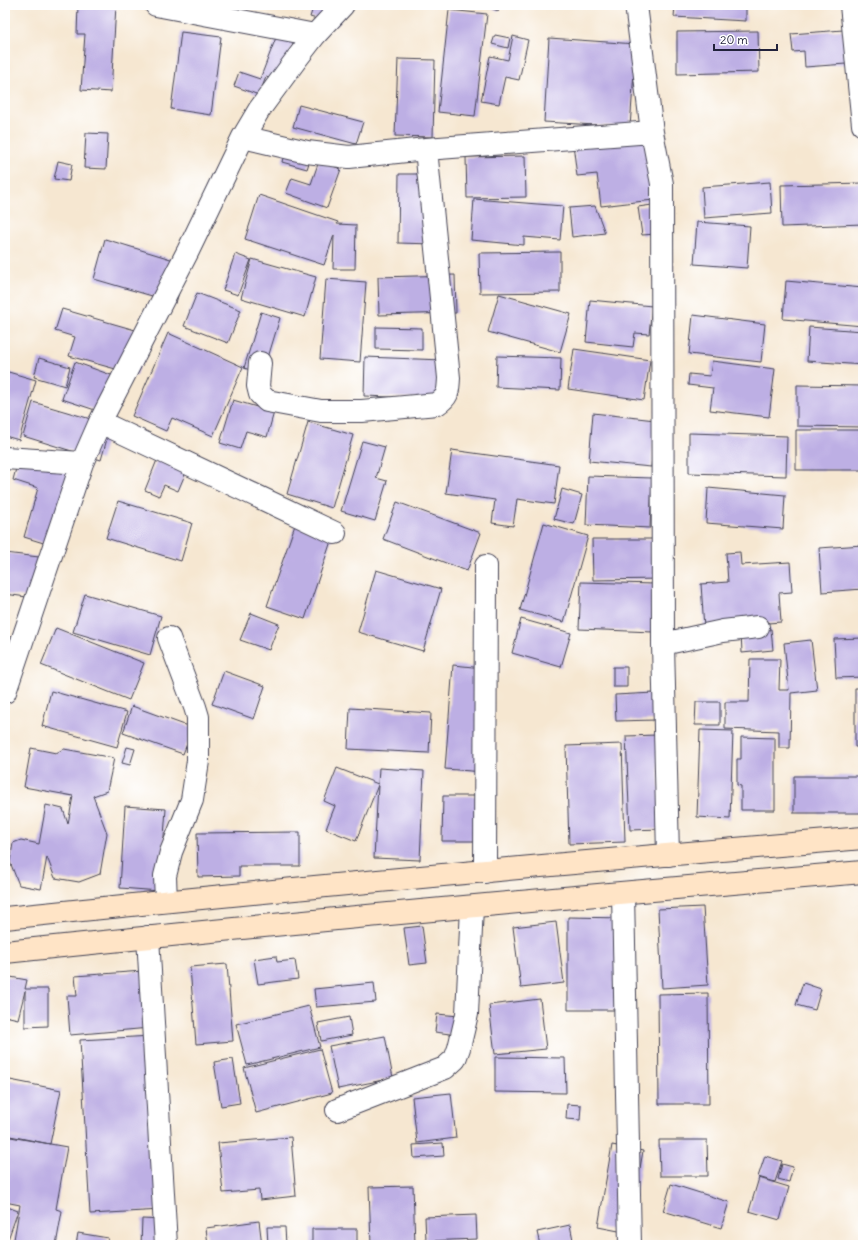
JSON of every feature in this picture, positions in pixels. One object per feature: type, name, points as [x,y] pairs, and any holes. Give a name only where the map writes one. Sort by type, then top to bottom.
[{"type":"main road","points":[[5,918],[166,901],[863,838]]},
{"type":"main road","points":[[5,952],[148,937],[863,872]]},
{"type":"street","points":[[156,5],[315,35]]},
{"type":"street","points":[[5,692],[82,463],[100,422],[188,251],[243,137],[259,110],[295,60],[315,35],[343,5]]},
{"type":"street","points":[[636,5],[652,132],[662,184],[663,644],[668,855]]},
{"type":"street","points":[[851,5],[863,125]]},
{"type":"street","points":[[243,137],[307,152],[349,157],[426,149],[652,132]]},
{"type":"street","points":[[260,363],[258,386],[260,394],[267,401],[281,404],[321,411],[362,411],[437,404],[444,399],[448,392],[449,378],[426,149]]},
{"type":"street","points":[[100,422],[335,533]]},
{"type":"street","points":[[5,458],[82,463]]},
{"type":"street","points":[[485,872],[486,566]]},
{"type":"street","points":[[663,644],[723,632],[758,627]]},
{"type":"street","points":[[166,901],[165,876],[171,852],[192,800],[198,761],[198,717],[169,638]]},
{"type":"street","points":[[623,893],[630,1245]]},
{"type":"street","points":[[337,1110],[445,1068],[455,1059],[467,1014],[472,907]]},
{"type":"street","points":[[148,937],[166,1245]]},
{"type":"building","points":[[78,5],[116,5],[111,92],[81,90],[85,34],[77,34]]},
{"type":"building","points":[[314,5],[344,5],[338,25],[310,17]]},
{"type":"building","points":[[483,5],[500,5],[498,11]]},
{"type":"building","points":[[675,5],[746,5],[746,21],[674,17]]},
{"type":"building","points":[[449,10],[487,14],[475,116],[438,112]]},
{"type":"building","points":[[843,30],[846,64],[805,67],[804,51],[793,52],[791,34]]},
{"type":"building","points":[[758,31],[759,72],[677,74],[677,32]]},
{"type":"building","points":[[181,32],[221,37],[211,115],[171,109]]},
{"type":"building","points":[[277,35],[294,41],[280,82],[266,77],[259,95],[234,86],[239,72],[260,79]]},
{"type":"building","points":[[495,35],[510,38],[508,48],[492,44]]},
{"type":"building","points":[[513,36],[528,40],[519,80],[505,77],[499,104],[481,101],[490,56],[508,60]]},
{"type":"building","points":[[549,38],[636,44],[630,127],[544,122]]},
{"type":"building","points":[[398,59],[435,60],[433,137],[395,136]]},
{"type":"building","points":[[299,105],[363,122],[356,144],[293,127]]},
{"type":"building","points":[[86,133],[108,134],[106,169],[84,168]]},
{"type":"building","points":[[645,136],[653,200],[601,206],[597,174],[577,176],[573,144]]},
{"type":"building","points":[[285,150],[311,157],[307,169],[282,162]]},
{"type":"building","points":[[525,156],[526,197],[467,198],[466,157]]},
{"type":"building","points":[[58,161],[72,164],[69,181],[54,179]]},
{"type":"building","points":[[319,161],[341,169],[327,208],[286,193],[292,178],[311,184]]},
{"type":"building","points":[[399,174],[434,174],[434,244],[398,243]]},
{"type":"building","points":[[770,182],[772,213],[704,218],[702,187]]},
{"type":"building","points":[[863,183],[863,224],[782,227],[781,185]]},
{"type":"building","points":[[259,195],[338,222],[337,224],[356,225],[355,269],[333,269],[334,235],[324,265],[245,239]]},
{"type":"building","points":[[474,199],[563,206],[560,240],[524,237],[524,245],[471,240]]},
{"type":"building","points":[[652,205],[656,234],[642,235],[638,207]]},
{"type":"building","points":[[595,206],[605,233],[572,237],[569,208]]},
{"type":"building","points":[[697,222],[750,226],[747,268],[694,264]]},
{"type":"building","points":[[105,239],[187,264],[176,303],[94,279]]},
{"type":"building","points":[[560,252],[560,292],[480,293],[479,253]]},
{"type":"building","points":[[235,254],[251,260],[238,295],[223,290]]},
{"type":"building","points":[[252,259],[316,277],[305,317],[241,298]]},
{"type":"building","points":[[455,275],[456,313],[379,315],[378,277]]},
{"type":"building","points":[[326,279],[366,282],[360,362],[320,359]]},
{"type":"building","points":[[786,281],[863,288],[863,326],[783,319]]},
{"type":"building","points":[[197,293],[241,310],[228,343],[184,326]]},
{"type":"building","points":[[499,294],[571,314],[560,352],[488,332]]},
{"type":"building","points":[[590,300],[652,306],[649,334],[635,333],[633,347],[586,342]]},
{"type":"building","points":[[62,309],[149,334],[137,375],[69,356],[75,337],[55,331]]},
{"type":"building","points":[[261,312],[280,318],[263,374],[244,368]]},
{"type":"building","points":[[693,315],[765,324],[761,362],[689,354]]},
{"type":"building","points":[[376,327],[422,328],[422,350],[376,349]]},
{"type":"building","points":[[809,327],[863,331],[863,365],[807,361]]},
{"type":"building","points":[[168,333],[243,367],[213,436],[172,418],[166,431],[132,416]]},
{"type":"building","points":[[574,349],[650,360],[644,400],[568,389]]},
{"type":"building","points":[[497,356],[561,358],[560,390],[496,387]]},
{"type":"building","points":[[365,357],[443,360],[442,399],[364,396]]},
{"type":"building","points":[[39,358],[70,367],[65,386],[34,377]]},
{"type":"building","points":[[712,361],[775,369],[769,417],[710,410],[713,388],[688,385],[689,374],[710,376]]},
{"type":"building","points":[[75,362],[125,380],[113,416],[62,399]]},
{"type":"building","points":[[5,371],[36,380],[19,440],[5,436]]},
{"type":"building","points":[[797,385],[863,386],[863,427],[797,426]]},
{"type":"building","points":[[233,400],[274,412],[267,437],[246,431],[240,449],[220,443]]},
{"type":"building","points":[[33,402],[111,425],[101,460],[23,436]]},
{"type":"building","points":[[593,413],[655,420],[651,467],[589,461]]},
{"type":"building","points":[[308,422],[353,435],[332,508],[287,494]]},
{"type":"building","points":[[796,430],[863,430],[863,470],[796,470]]},
{"type":"building","points":[[689,433],[787,436],[786,476],[689,473]]},
{"type":"building","points":[[362,441],[385,447],[376,478],[387,481],[375,521],[341,511]]},
{"type":"building","points":[[452,450],[559,465],[554,504],[517,499],[513,526],[492,523],[495,500],[446,493]]},
{"type":"building","points":[[19,457],[71,473],[50,545],[24,537],[38,488],[13,480]]},
{"type":"building","points":[[157,460],[186,472],[178,491],[164,485],[159,496],[145,490]]},
{"type":"building","points":[[588,476],[652,478],[650,528],[586,525]]},
{"type":"building","points":[[708,488],[785,495],[783,529],[706,523]]},
{"type":"building","points":[[562,489],[582,495],[574,524],[554,519]]},
{"type":"building","points":[[118,501],[192,523],[181,561],[106,538]]},
{"type":"building","points":[[397,502],[481,533],[467,571],[383,539]]},
{"type":"building","points":[[544,523],[588,536],[564,622],[520,610]]},
{"type":"building","points":[[295,525],[332,538],[305,619],[267,606]]},
{"type":"building","points":[[592,539],[660,539],[661,579],[593,580]]},
{"type":"building","points":[[863,545],[863,589],[822,592],[819,548]]},
{"type":"building","points":[[740,552],[741,565],[790,562],[792,592],[779,593],[781,622],[704,628],[701,584],[728,582],[726,553]]},
{"type":"building","points":[[5,553],[39,557],[34,598],[5,594]]},
{"type":"building","points":[[376,570],[441,589],[423,651],[358,632]]},
{"type":"building","points":[[581,582],[654,584],[653,632],[579,629]]},
{"type":"building","points":[[85,594],[161,616],[150,655],[73,632]]},
{"type":"building","points":[[251,613],[279,624],[269,650],[240,640]]},
{"type":"building","points":[[521,619],[571,633],[561,667],[512,653]]},
{"type":"building","points":[[56,628],[144,663],[129,700],[41,665]]},
{"type":"building","points":[[771,629],[773,650],[742,653],[741,632]]},
{"type":"building","points":[[863,638],[863,677],[836,678],[834,639]]},
{"type":"building","points":[[811,640],[817,690],[791,693],[790,748],[779,748],[779,731],[725,729],[725,702],[749,702],[750,659],[780,659],[779,690],[789,690],[784,643]]},
{"type":"building","points":[[453,665],[493,669],[484,772],[445,769]]},
{"type":"building","points":[[613,667],[627,667],[627,687],[613,687]]},
{"type":"building","points":[[224,671],[265,686],[254,719],[212,704]]},
{"type":"building","points":[[855,688],[863,688],[863,747],[855,747]]},
{"type":"building","points":[[51,691],[127,712],[117,747],[42,726]]},
{"type":"building","points":[[654,693],[656,720],[616,721],[615,695]]},
{"type":"building","points":[[696,702],[720,702],[720,725],[695,725]]},
{"type":"building","points":[[132,706],[193,728],[183,754],[123,733]]},
{"type":"building","points":[[350,708],[431,713],[429,753],[348,749]]},
{"type":"building","points":[[700,730],[733,731],[730,819],[697,817]]},
{"type":"building","points":[[657,735],[661,829],[630,830],[626,736]]},
{"type":"building","points":[[741,737],[775,738],[775,810],[741,810],[741,786],[737,785],[737,759],[741,759]]},
{"type":"building","points":[[622,744],[625,842],[569,844],[566,746]]},
{"type":"building","points":[[127,747],[135,749],[130,765],[122,763]]},
{"type":"building","points":[[31,748],[56,753],[64,749],[114,758],[107,791],[93,796],[107,833],[100,874],[79,882],[55,878],[47,857],[41,889],[19,885],[10,862],[13,843],[21,840],[39,844],[46,805],[63,809],[68,824],[73,796],[24,787]]},
{"type":"building","points":[[337,768],[378,784],[379,768],[424,771],[420,860],[374,858],[378,785],[356,841],[326,829],[335,806],[324,801]]},
{"type":"building","points":[[794,776],[863,776],[863,813],[794,813]]},
{"type":"building","points":[[443,796],[484,796],[483,841],[442,841]]},
{"type":"building","points":[[125,806],[166,809],[160,891],[120,888]]},
{"type":"building","points":[[300,832],[300,866],[239,866],[239,876],[198,877],[197,833]]},
{"type":"building","points":[[703,907],[708,985],[662,988],[658,909]]},
{"type":"building","points":[[568,917],[624,918],[623,1010],[568,1010]]},
{"type":"building","points":[[556,922],[564,983],[521,988],[513,927]]},
{"type":"building","points":[[422,926],[427,963],[409,965],[404,928]]},
{"type":"building","points":[[276,956],[277,962],[295,960],[298,979],[258,984],[254,959]]},
{"type":"building","points":[[227,964],[233,1041],[196,1044],[190,967]]},
{"type":"building","points":[[156,970],[161,1027],[70,1035],[67,996],[77,996],[75,976]]},
{"type":"building","points":[[5,976],[27,980],[25,989],[48,989],[48,1026],[25,1027],[25,991],[18,1019],[5,1016]]},
{"type":"building","points":[[374,983],[376,1002],[316,1007],[314,989]]},
{"type":"building","points":[[803,983],[821,989],[815,1010],[796,1005]]},
{"type":"building","points":[[708,993],[709,1104],[659,1104],[658,994]]},
{"type":"building","points":[[540,999],[546,1049],[495,1054],[489,1005]]},
{"type":"building","points":[[309,1006],[320,1047],[247,1065],[236,1024]]},
{"type":"building","points":[[437,1014],[459,1016],[457,1035],[435,1032]]},
{"type":"building","points":[[349,1017],[352,1035],[321,1041],[318,1023]]},
{"type":"building","points":[[152,1036],[162,1210],[90,1214],[80,1040]]},
{"type":"building","points":[[385,1036],[393,1078],[338,1089],[329,1046]]},
{"type":"building","points":[[320,1049],[332,1093],[256,1113],[244,1068]]},
{"type":"building","points":[[495,1057],[565,1058],[566,1093],[495,1092]]},
{"type":"building","points":[[233,1059],[240,1103],[221,1106],[214,1062]]},
{"type":"building","points":[[5,1079],[61,1090],[50,1144],[5,1135]]},
{"type":"building","points":[[451,1093],[456,1138],[417,1143],[412,1097]]},
{"type":"building","points":[[567,1104],[581,1105],[580,1120],[566,1119]]},
{"type":"building","points":[[5,1136],[67,1147],[56,1209],[62,1211],[56,1245],[13,1245],[20,1205],[5,1202]]},
{"type":"building","points":[[291,1137],[296,1196],[260,1200],[259,1190],[223,1193],[218,1143]]},
{"type":"building","points":[[659,1140],[707,1140],[708,1176],[660,1176]]},
{"type":"building","points":[[443,1143],[444,1156],[414,1158],[413,1145]]},
{"type":"building","points":[[612,1145],[643,1151],[629,1233],[598,1227]]},
{"type":"building","points":[[765,1156],[782,1161],[775,1182],[758,1177]]},
{"type":"building","points":[[782,1164],[793,1167],[789,1182],[778,1179]]},
{"type":"building","points":[[759,1178],[789,1187],[780,1220],[749,1211]]},
{"type":"building","points":[[671,1184],[729,1202],[721,1228],[663,1211]]},
{"type":"building","points":[[413,1186],[415,1245],[371,1245],[369,1187]]},
{"type":"building","points":[[5,1206],[18,1211],[6,1245],[5,1245]]},
{"type":"building","points":[[476,1215],[477,1239],[426,1241],[425,1217]]},
{"type":"building","points":[[142,1219],[163,1220],[162,1245],[141,1245]]},
{"type":"building","points":[[259,1221],[262,1245],[208,1245],[206,1228]]},
{"type":"building","points":[[570,1225],[574,1245],[540,1245],[537,1232]]},
{"type":"building","points":[[267,1227],[285,1227],[286,1245],[268,1245]]},
{"type":"building","points":[[312,1229],[357,1229],[357,1245],[312,1245]]},
{"type":"building","points":[[78,1233],[108,1238],[107,1245],[76,1245]]}]
